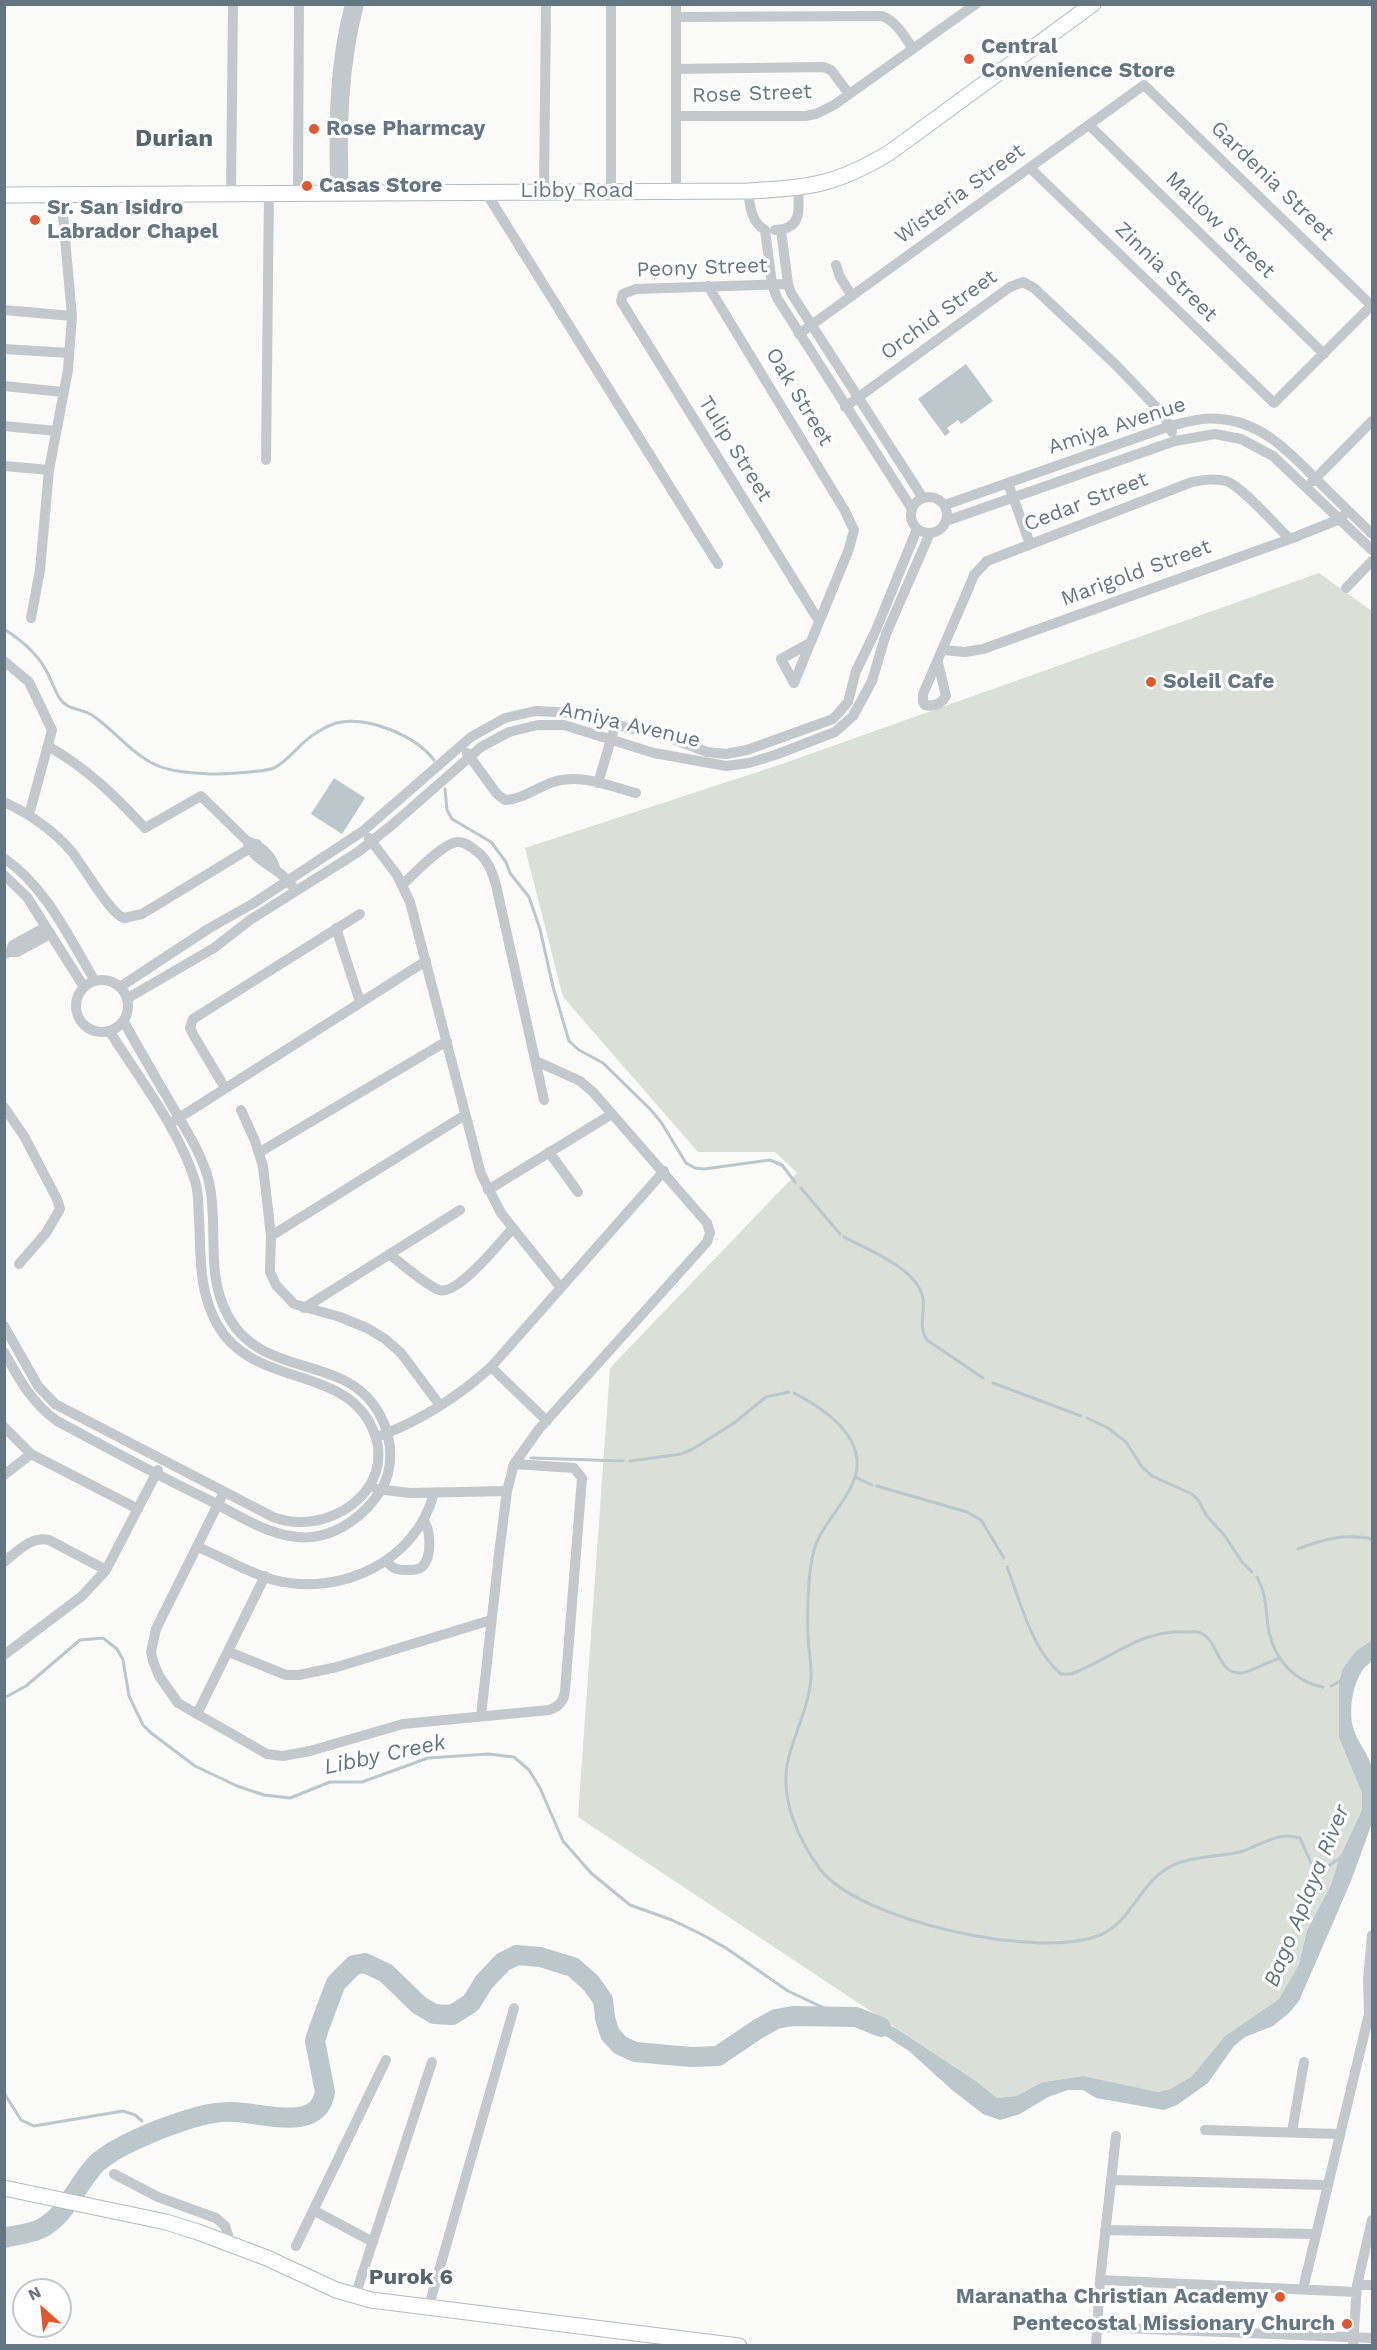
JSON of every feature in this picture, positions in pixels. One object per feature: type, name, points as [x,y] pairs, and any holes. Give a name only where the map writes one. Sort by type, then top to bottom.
[{"type":"main road","name":"Libby Road","points":[[4,195],[298,191],[748,191],[798,188],[840,179],[889,153],[1083,7]]},
{"type":"main road","points":[[4,2188],[166,2222],[227,2242],[355,2296],[428,2309],[740,2346]]},
{"type":"street","points":[[231,192],[233,4]]},
{"type":"street","points":[[298,4],[298,191]]},
{"type":"street","points":[[340,191],[342,73],[350,4]]},
{"type":"street","points":[[342,73],[359,4]]},
{"type":"street","points":[[544,191],[546,4]]},
{"type":"street","points":[[611,4],[611,191]]},
{"type":"street","points":[[676,4],[676,190]]},
{"type":"street","name":"Rose Street","points":[[676,116],[805,116],[825,110],[976,4]]},
{"type":"street","points":[[676,17],[882,16],[895,25],[913,49]]},
{"type":"street","points":[[676,69],[823,67],[831,70],[849,94]]},
{"type":"street","name":"Wisteria Street","points":[[799,334],[1144,85]]},
{"type":"street","name":"Gardenia Street","points":[[1144,85],[1372,305]]},
{"type":"street","name":"Mallow Street","points":[[1089,125],[1324,354]]},
{"type":"street","name":"Zinnia Street","points":[[1030,168],[1274,403],[1324,354]]},
{"type":"street","points":[[748,191],[752,213],[758,225],[765,230],[781,230],[793,225],[799,215],[798,188]]},
{"type":"street","points":[[485,191],[718,564]]},
{"type":"street","points":[[266,460],[269,192]]},
{"type":"street","points":[[31,618],[40,570],[49,470],[69,353],[72,316],[61,194]]},
{"type":"street","points":[[765,230],[771,285],[777,298],[912,509]]},
{"type":"street","points":[[781,230],[788,284],[811,325],[923,498]]},
{"type":"street","points":[[836,265],[840,277],[852,296]]},
{"type":"street","name":"Orchid Street","points":[[845,407],[1023,278],[1116,365],[1162,413],[1175,441]]},
{"type":"street","name":"Peony Street","points":[[621,297],[631,289],[788,284]]},
{"type":"street","name":"Oak Street","points":[[708,286],[846,511],[854,530],[849,549],[819,621]]},
{"type":"street","name":"Tulip Street","points":[[621,297],[624,309],[819,621]]},
{"type":"street","points":[[1324,354],[1372,305]]},
{"type":"street","points":[[4,310],[72,316]]},
{"type":"street","points":[[4,349],[69,353]]},
{"type":"street","points":[[4,386],[63,392]]},
{"type":"street","name":"Amiya Avenue","points":[[945,505],[1170,426],[1199,419],[1221,418],[1250,426],[1282,446],[1340,519],[1372,550]]},
{"type":"street","points":[[1311,483],[1372,421]]},
{"type":"street","points":[[4,426],[56,431]]},
{"type":"street","name":"Amiya Avenue","points":[[946,521],[1175,441],[1215,434],[1241,439],[1266,451],[1348,511],[1372,534]]},
{"type":"street","points":[[4,466],[49,470]]},
{"type":"street","name":"Cedar Street","points":[[938,663],[970,585],[981,567],[997,556],[1192,482],[1211,479],[1227,481],[1238,488],[1290,539]]},
{"type":"street","points":[[1008,483],[1030,544]]},
{"type":"street","points":[[934,497],[945,505],[946,521],[938,531],[930,533],[917,529],[912,520],[912,509],[916,502],[923,498],[934,497]]},
{"type":"street","points":[[1340,519],[1348,511]]},
{"type":"street","name":"Marigold Street","points":[[943,650],[965,652],[983,649],[1340,519]]},
{"type":"street","points":[[843,719],[856,671],[873,638],[917,529]]},
{"type":"street","name":"Amiya Avenue","points":[[120,987],[363,831],[461,745],[492,723],[505,718],[535,711],[578,713],[666,735],[726,766],[749,763],[830,735],[843,719],[857,709],[872,681],[884,642],[930,533]]},
{"type":"street","points":[[1346,588],[1372,561]]},
{"type":"street","points":[[810,643],[819,621]]},
{"type":"street","points":[[873,638],[884,642]]},
{"type":"street","points":[[4,661],[23,675],[32,686],[51,726],[48,746],[29,815]]},
{"type":"street","points":[[598,783],[616,724]]},
{"type":"street","name":"Amiya Avenue","points":[[128,998],[214,948],[250,920],[372,842],[470,757],[498,737],[537,725],[576,727],[654,753],[706,757]]},
{"type":"street","points":[[461,745],[497,794],[505,800],[574,778],[636,793]]},
{"type":"street","points":[[48,746],[98,779],[145,828],[201,796],[251,844],[267,865],[275,867],[289,880],[296,891]]},
{"type":"street","points":[[4,802],[46,827],[72,853],[123,923],[142,914],[251,844]]},
{"type":"street","points":[[363,831],[403,884],[410,902],[481,1174],[501,1214],[561,1288]]},
{"type":"street","points":[[403,884],[445,847],[456,842],[466,844],[480,853],[488,864],[496,885],[544,1100]]},
{"type":"street","points":[[4,858],[19,868],[38,888],[95,981]]},
{"type":"street","points":[[4,875],[27,897],[84,987]]},
{"type":"street","points":[[225,1088],[187,1023],[202,1011],[360,914]]},
{"type":"street","points":[[336,928],[360,1002]]},
{"type":"street","points":[[7,953],[13,945],[48,930]]},
{"type":"street","points":[[168,1125],[426,961]]},
{"type":"street","points":[[95,981],[108,981],[120,987],[128,998],[128,1010],[124,1022],[110,1032],[92,1031],[79,1020],[76,1003],[84,987],[95,981]]},
{"type":"street","points":[[4,1326],[33,1380],[55,1404],[273,1517],[297,1524],[325,1520],[338,1515],[359,1500],[374,1476],[381,1435],[373,1404],[351,1385],[334,1376],[270,1355],[256,1347],[235,1327],[220,1298],[216,1280],[213,1258],[214,1222],[209,1181],[195,1144],[124,1022]]},
{"type":"street","points":[[4,1352],[26,1390],[43,1411],[57,1421],[156,1474],[271,1530],[297,1537],[311,1537],[339,1528],[355,1519],[381,1490],[389,1466],[390,1444],[350,1399],[330,1387],[276,1370],[253,1360],[238,1349],[217,1325],[202,1283],[196,1183],[168,1125],[110,1032]]},
{"type":"street","points":[[260,1152],[447,1041]]},
{"type":"street","points":[[481,1716],[507,1491],[514,1464],[521,1451],[547,1421],[710,1238],[707,1223],[664,1171],[580,1081],[536,1061]]},
{"type":"street","points":[[4,1107],[24,1136],[60,1209],[46,1233],[19,1264]]},
{"type":"street","points":[[241,1110],[260,1152],[271,1236],[270,1272],[276,1285],[289,1300],[304,1308],[340,1317],[367,1328],[385,1339],[401,1353],[439,1404]]},
{"type":"street","points":[[488,1190],[612,1114]]},
{"type":"street","points":[[271,1236],[465,1115]]},
{"type":"street","points":[[549,1152],[578,1192]]},
{"type":"street","points":[[381,1435],[413,1421],[466,1388],[491,1367],[664,1171]]},
{"type":"street","points":[[304,1308],[460,1210]]},
{"type":"street","points":[[389,1254],[436,1289],[448,1294],[513,1228]]},
{"type":"street","points":[[491,1367],[547,1421]]},
{"type":"street","points":[[4,1427],[31,1454],[138,1509]]},
{"type":"street","points":[[4,1475],[31,1454]]},
{"type":"street","points":[[4,1655],[82,1596],[106,1570],[163,1461]]},
{"type":"street","points":[[224,1493],[156,1629],[151,1652],[159,1676],[178,1703],[267,1754],[283,1756],[310,1751],[403,1724],[549,1710],[560,1705],[565,1691],[582,1478],[574,1468],[514,1464]]},
{"type":"street","points":[[369,1487],[381,1490],[434,1493],[507,1491]]},
{"type":"street","points":[[198,1546],[264,1576],[296,1583],[325,1585],[352,1578],[387,1561],[424,1521],[434,1493]]},
{"type":"street","points":[[387,1561],[398,1570],[414,1570],[422,1567],[426,1558],[429,1533],[424,1521]]},
{"type":"street","points":[[4,1562],[33,1540],[41,1539],[49,1540],[106,1570]]},
{"type":"street","points":[[197,1714],[264,1576]]},
{"type":"street","points":[[228,1652],[286,1675],[299,1675],[337,1667],[491,1620]]},
{"type":"street","points":[[1303,2289],[1339,2134],[1370,2015],[1368,1980],[1372,1935]]},
{"type":"street","points":[[428,2309],[514,2008]]},
{"type":"street","points":[[296,2246],[386,2060]]},
{"type":"street","points":[[355,2296],[432,2062]]},
{"type":"street","points":[[1292,2132],[1304,2062]]},
{"type":"street","points":[[1205,2130],[1339,2134]]},
{"type":"street","points":[[1096,2346],[1100,2280],[1116,2136]]},
{"type":"street","points":[[114,2174],[158,2197],[216,2218],[225,2226],[228,2235],[227,2242]]},
{"type":"street","points":[[1111,2180],[1327,2185]]},
{"type":"street","points":[[314,2211],[373,2242]]},
{"type":"street","points":[[1354,2341],[1357,2288],[1370,2238],[1372,2220]]},
{"type":"street","points":[[1105,2230],[1316,2234]]},
{"type":"street","points":[[1100,2280],[1303,2289],[1357,2288],[1372,2285]]},
{"type":"street","points":[[1098,2327],[1354,2341],[1372,2338]]},
{"type":"shaded area","points":[[966,364],[993,401],[961,424],[958,420],[947,428],[950,432],[945,436],[918,399]]},
{"type":"shaded area","points":[[1319,573],[1372,611],[1372,1640],[1356,1651],[1343,1668],[1339,1738],[1362,1793],[1362,1810],[1339,1859],[1331,1885],[1307,1930],[1299,1964],[1279,1999],[1225,2036],[1191,2077],[1170,2089],[1158,2092],[1082,2076],[1043,2082],[1016,2096],[997,2098],[976,2081],[578,1817],[610,1368],[797,1173],[775,1152],[698,1152],[563,997],[525,848],[782,764]]},
{"type":"shaded area","points":[[334,778],[365,798],[342,834],[311,814]]},
{"type":"shaded area","points":[[1372,1640],[1372,1661],[1359,1677],[1353,1692],[1351,1708],[1354,1730],[1372,1768],[1372,1823],[1351,1881],[1299,2001],[1273,2026],[1245,2037],[1234,2046],[1208,2083],[1177,2105],[1164,2110],[1096,2098],[1083,2090],[1068,2090],[1048,2097],[1020,2114],[1000,2120],[983,2114],[952,2090],[909,2051],[856,2017],[894,2027],[976,2081],[997,2098],[1016,2096],[1043,2082],[1083,2076],[1158,2092],[1170,2089],[1191,2077],[1225,2036],[1279,1999],[1299,1964],[1307,1930],[1331,1885],[1339,1859],[1362,1810],[1362,1793],[1339,1738],[1339,1682],[1343,1668],[1356,1651]]},
{"type":"waterway","points":[[4,629],[35,655],[64,703],[92,715],[139,755],[162,767],[183,772],[210,774],[274,768],[318,732],[336,723],[348,721],[362,722],[390,730],[415,743],[434,760]]},
{"type":"waterway","points":[[445,789],[447,810],[452,819],[491,842],[506,862],[510,873],[529,897],[540,929],[553,987],[569,1041],[579,1050],[603,1063],[650,1109],[661,1122],[686,1163],[695,1168],[704,1169],[770,1160],[782,1165],[795,1182]]},
{"type":"waterway","points":[[801,1188],[840,1234]]},
{"type":"waterway","points":[[844,1237],[878,1254],[912,1278],[923,1299],[922,1325],[927,1340],[983,1378]]},
{"type":"waterway","points":[[993,1383],[1081,1416]]},
{"type":"waterway","points":[[630,1461],[681,1454],[693,1449],[734,1423],[766,1397],[789,1392]]},
{"type":"waterway","name":"Bago Aplaya River","points":[[794,1393],[824,1412],[843,1429],[855,1449],[857,1460],[853,1483],[818,1539],[814,1550],[809,1580],[810,1689],[787,1765],[786,1779],[789,1806],[805,1846],[820,1869],[841,1888],[872,1905],[911,1920],[953,1931],[996,1939],[1037,1943],[1073,1942],[1100,1935],[1110,1929],[1127,1914],[1154,1878],[1181,1862],[1240,1852],[1282,1836],[1300,1838],[1311,1863],[1316,1868],[1330,1865],[1341,1857]]},
{"type":"waterway","points":[[1087,1418],[1108,1428],[1126,1442],[1142,1467],[1152,1476],[1192,1494],[1242,1562],[1252,1572]]},
{"type":"waterway","points":[[531,1458],[623,1461]]},
{"type":"waterway","points":[[855,1477],[872,1485]]},
{"type":"waterway","points":[[877,1486],[967,1512],[981,1520],[1004,1558]]},
{"type":"waterway","points":[[1298,1549],[1335,1538],[1372,1539]]},
{"type":"waterway","points":[[1007,1567],[1034,1638],[1042,1652],[1061,1674],[1071,1674],[1141,1640],[1171,1632],[1201,1633],[1207,1637],[1228,1669],[1234,1672],[1246,1672],[1280,1658]]},
{"type":"waterway","points":[[1257,1577],[1263,1591],[1269,1632],[1276,1652],[1295,1675],[1323,1687]]},
{"type":"waterway","name":"Libby Creek","points":[[4,1698],[26,1686],[80,1640],[103,1638],[117,1649],[123,1660],[129,1696],[143,1725],[151,1733],[195,1766],[237,1786],[264,1795],[290,1798],[330,1782],[362,1782],[428,1758],[488,1754],[514,1757],[529,1770],[540,1788],[563,1841],[591,1873],[630,1905],[672,1920],[701,1934],[726,1948],[788,1991],[841,2016]]},
{"type":"waterway","points":[[1331,1686],[1343,1680]]},
{"type":"waterway","points":[[4,2238],[36,2231],[49,2223],[65,2208],[97,2163],[115,2150],[150,2133],[189,2119],[220,2112],[287,2118],[312,2113],[320,2105],[325,2092],[315,2041],[336,1983],[354,1965],[365,1963],[386,1973],[419,2005],[434,2014],[452,2015],[471,2003],[484,1982],[503,1962],[517,1955],[540,1957],[573,1967],[591,1983],[603,2000],[610,2034],[620,2045],[635,2052],[691,2057],[718,2056],[776,2019],[793,2016],[856,2017],[881,2027]]},
{"type":"waterway","points":[[4,2093],[21,2120],[34,2126],[123,2111],[135,2115],[142,2121]]},
{"type":"waterway","points":[[147,2125],[157,2132]]},
{"type":"place","name":"Central Convenience Store","points":[[969,59]]},
{"type":"place","name":"Rose Pharmcay","points":[[314,129]]},
{"type":"place","name":"Casas Store","points":[[307,186]]},
{"type":"place","name":"Sr. San Isidro Labrador Chapel","points":[[35,220]]},
{"type":"place","name":"Soleil Cafe","points":[[1151,682]]},
{"type":"place","name":"Maranatha Christian Academy","points":[[1280,2297]]},
{"type":"place","name":"Pentecostal Missionary Church","points":[[1347,2324]]},
{"type":"district","name":"Durian","points":[[174,139]]},
{"type":"district","name":"Purok 6","points":[[411,2278]]}]
